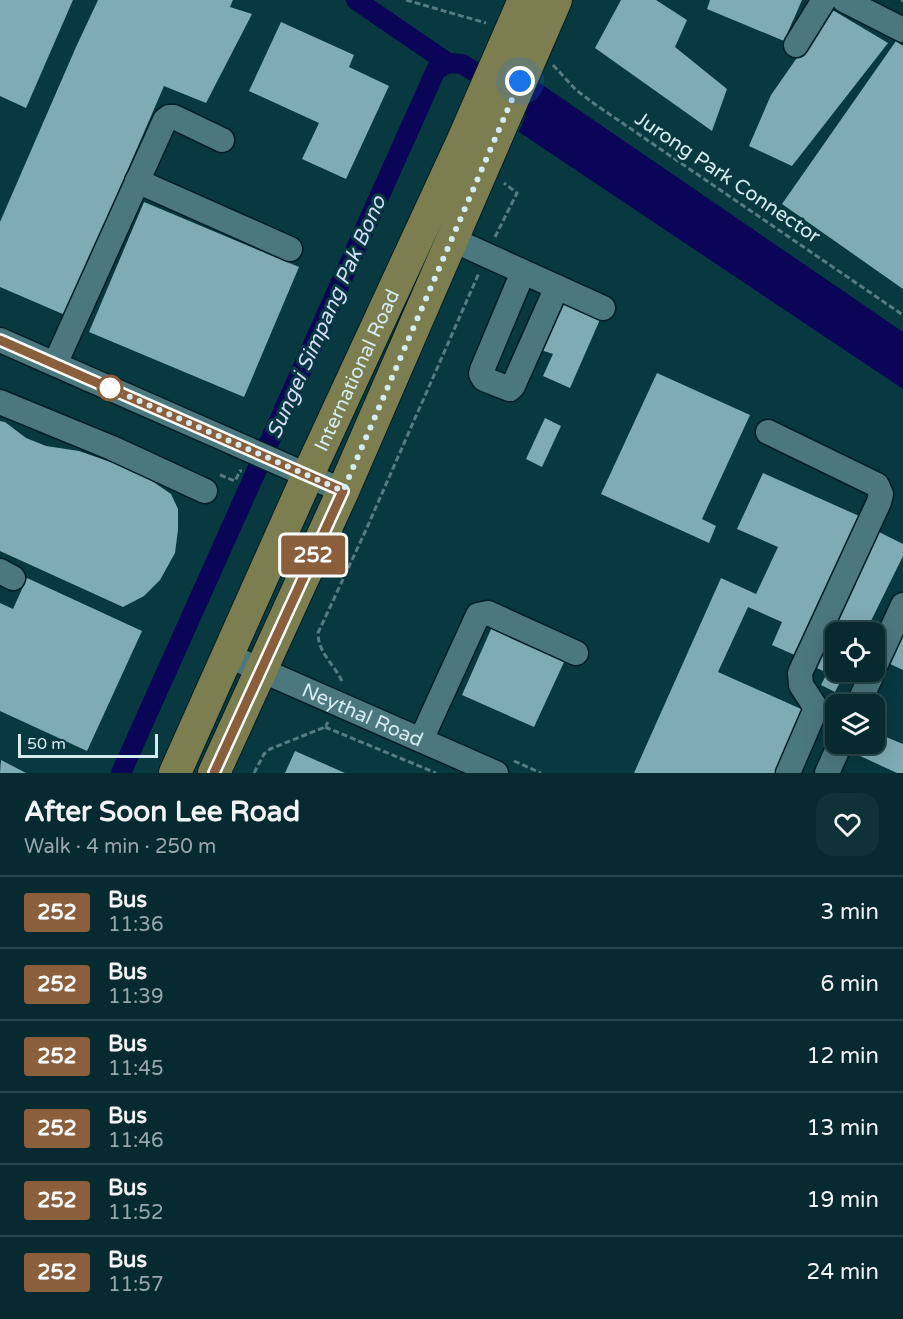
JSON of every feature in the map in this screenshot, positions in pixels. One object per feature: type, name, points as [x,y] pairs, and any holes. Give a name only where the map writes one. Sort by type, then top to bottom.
[{"type":"main road","name":"International Road","points":[[214,773],[343,491],[451,239],[482,159],[518,50],[524,0]]},
{"type":"main road","name":"International Road","points":[[518,50],[556,0]]},
{"type":"main road","name":"International Road","points":[[175,773],[229,656],[297,471],[482,159]]},
{"type":"street","points":[[796,45],[824,0]]},
{"type":"street","points":[[844,0],[903,30]]},
{"type":"street","points":[[55,364],[162,126],[169,117],[174,117],[222,140]]},
{"type":"street","points":[[137,181],[290,249]]},
{"type":"street","points":[[451,239],[603,308]]},
{"type":"street","points":[[524,272],[482,370],[481,374],[484,379],[507,388],[513,386],[557,287]]},
{"type":"street","points":[[0,340],[343,491]]},
{"type":"street","points":[[0,402],[111,448],[205,491]]},
{"type":"street","points":[[768,432],[877,485],[881,494],[800,673],[801,685],[816,708],[788,773]]},
{"type":"street","points":[[885,645],[903,605]]},
{"type":"street","points":[[422,740],[478,615],[488,613],[576,653]]},
{"type":"street","name":"Neythal Road","points":[[229,656],[496,773]]},
{"type":"street","points":[[827,773],[836,754]]},
{"type":"path","points":[[406,0],[518,50]]},
{"type":"path","name":"Jurong Park Connector","points":[[518,50],[903,315]]},
{"type":"path","points":[[254,773],[264,754],[270,749],[325,727],[345,687],[337,671],[324,655],[318,641],[318,633],[365,532],[486,255],[516,193],[482,159]]},
{"type":"path","points":[[325,727],[436,773]]},
{"type":"shaded area","points":[[538,82],[903,332],[903,389],[519,132]]},
{"type":"building","points":[[0,0],[73,0],[26,108],[0,96]]},
{"type":"building","points":[[98,0],[233,0],[230,7],[252,14],[206,103],[164,86],[65,315],[0,287],[0,222]]},
{"type":"building","points":[[621,0],[656,0],[687,20],[675,47],[727,89],[712,131],[595,48]]},
{"type":"building","points":[[710,0],[802,0],[784,41],[707,9]]},
{"type":"building","points":[[831,9],[888,43],[792,166],[749,146],[771,95]]},
{"type":"building","points":[[281,22],[354,55],[349,67],[389,86],[346,179],[302,159],[319,123],[249,91]]},
{"type":"building","points":[[896,41],[903,46],[903,289],[782,204]]},
{"type":"building","points":[[144,202],[299,267],[244,397],[89,332]]},
{"type":"building","points":[[564,298],[602,315],[570,388],[543,376],[553,354],[541,350]]},
{"type":"building","points":[[657,373],[750,415],[702,519],[716,526],[709,543],[601,494]]},
{"type":"building","points":[[545,418],[561,426],[542,467],[526,459]]},
{"type":"building","points":[[0,421],[5,422],[26,438],[46,446],[79,451],[139,472],[171,494],[178,509],[175,553],[160,580],[144,596],[123,607],[0,551]]},
{"type":"building","points":[[763,473],[868,520],[806,660],[772,645],[782,622],[748,607],[718,672],[810,713],[783,773],[634,773],[721,578],[756,594],[778,547],[737,529]]},
{"type":"building","points":[[879,532],[903,544],[903,556],[870,622],[835,622]]},
{"type":"building","points":[[27,578],[142,631],[87,751],[0,711],[0,603],[13,609]]},
{"type":"building","points":[[492,627],[565,660],[534,727],[462,695]]},
{"type":"building","points":[[903,629],[903,670],[888,663]]},
{"type":"building","points":[[825,642],[825,672],[813,666]]},
{"type":"building","points":[[825,677],[825,682],[840,682],[835,692],[821,685]]},
{"type":"building","points":[[885,737],[903,744],[903,773],[897,773],[858,755],[885,754]]},
{"type":"building","points":[[295,751],[345,773],[285,773]]},
{"type":"building","points":[[1,760],[26,773],[0,773]]},
{"type":"waterway","points":[[356,0],[448,63],[462,64],[529,105]]},
{"type":"waterway","name":"Sungei Simpang Pak Bono","points":[[121,773],[436,70],[448,63]]},
{"type":"bus line","name":"252","points":[[0,340],[343,491],[214,773]]},
{"type":"route","points":[[110,388],[343,491],[520,81]]}]
